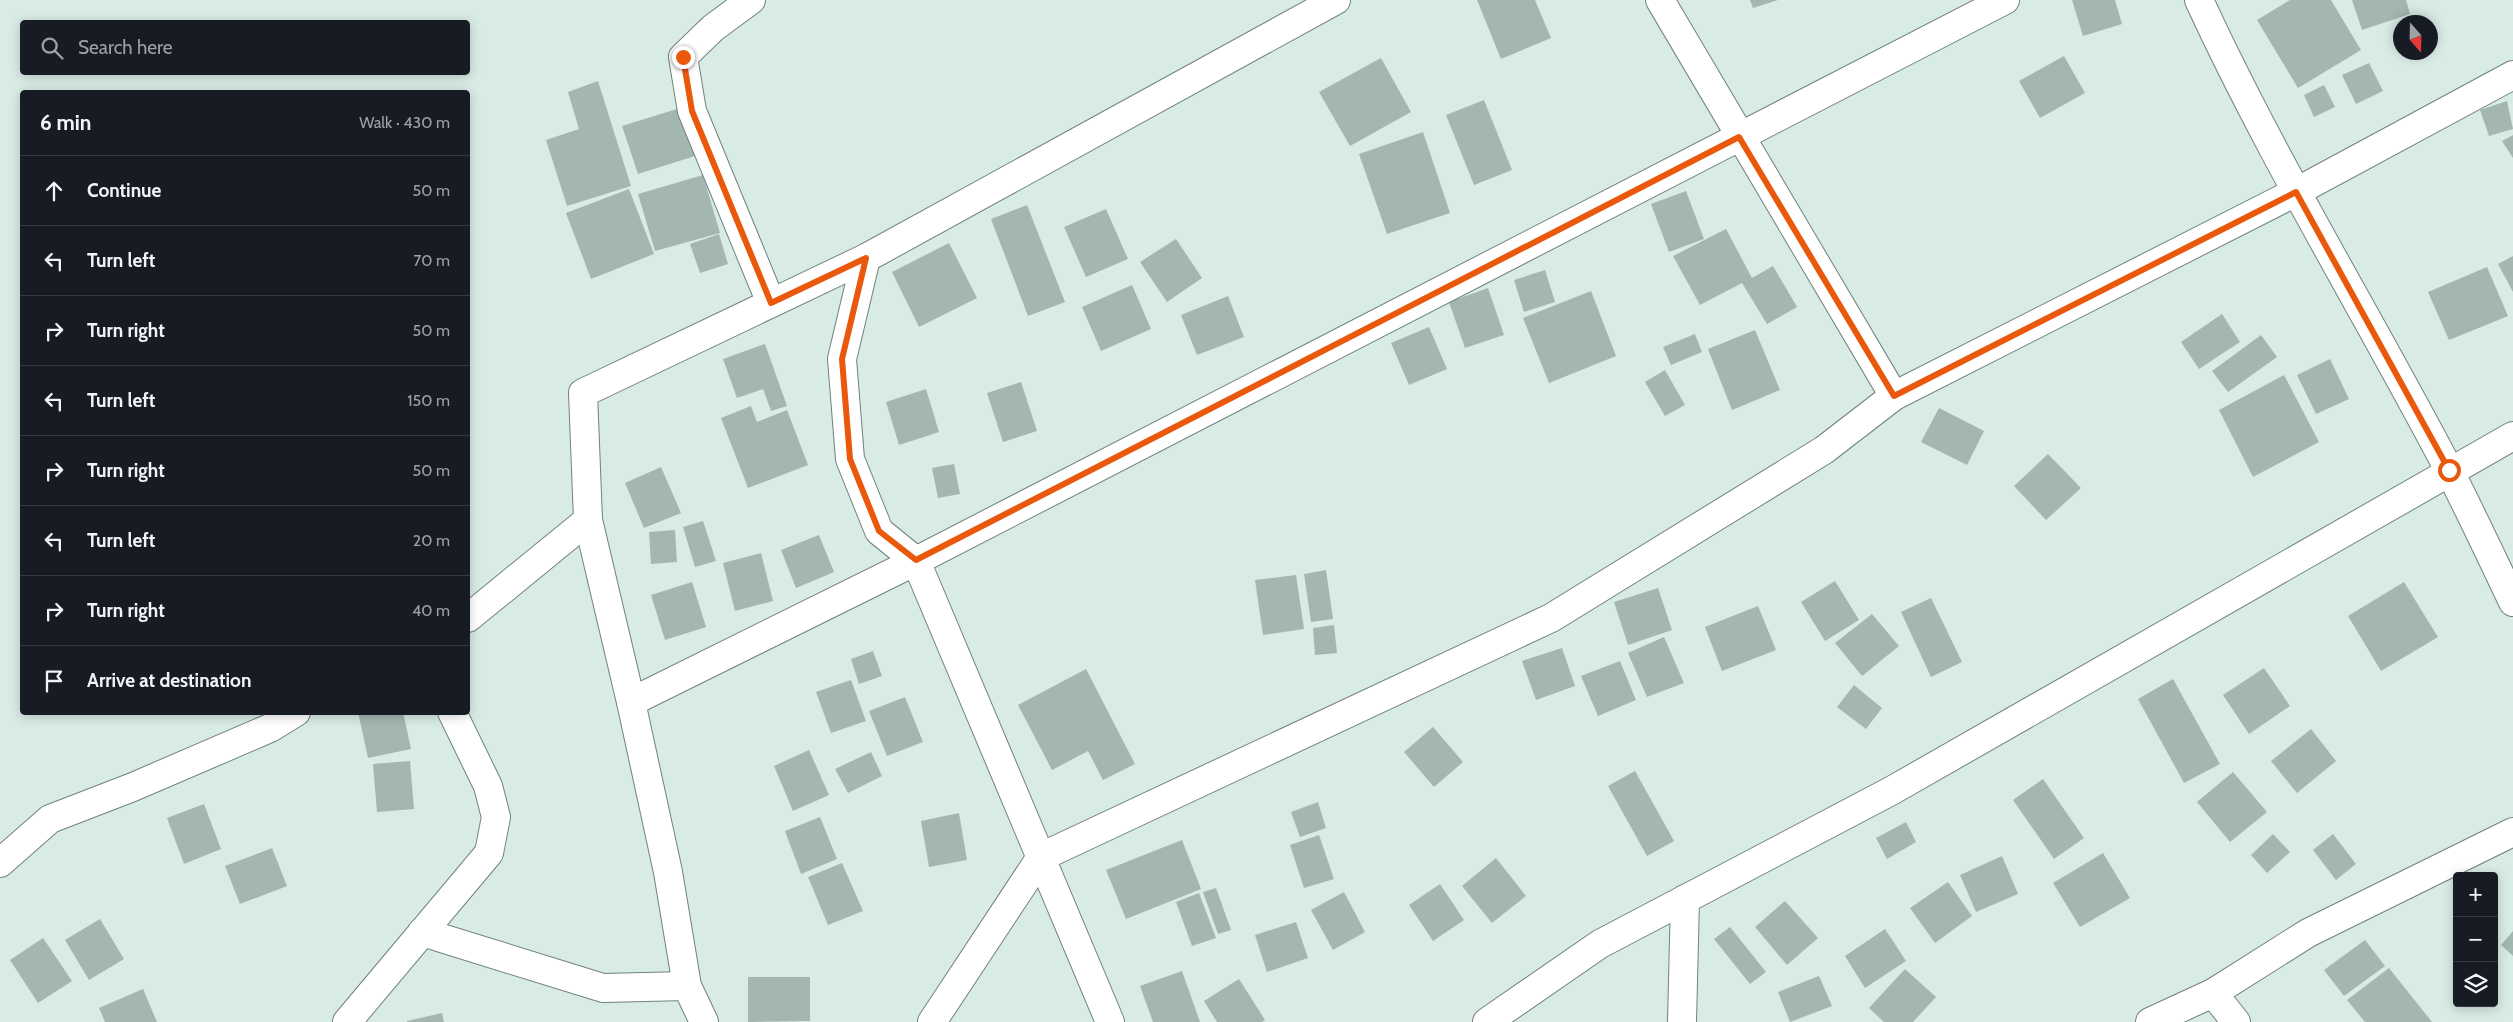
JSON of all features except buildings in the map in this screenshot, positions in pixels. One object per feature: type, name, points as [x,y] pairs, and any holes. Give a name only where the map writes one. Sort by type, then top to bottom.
[{"type":"street","points":[[751,0],[713,28],[683,57],[692,111],[771,303]]},
{"type":"street","points":[[704,1022],[687,986],[668,872],[631,702],[588,520],[583,393],[866,258],[1336,0]]},
{"type":"street","points":[[1660,0],[1739,137],[1894,396]]},
{"type":"street","points":[[631,702],[916,560],[2005,0]]},
{"type":"street","points":[[2199,0],[2225,56],[2296,192],[2449,470],[2513,602]]},
{"type":"street","points":[[932,1022],[1041,857],[1551,618],[1824,450],[1894,396],[2296,192],[2513,75]]},
{"type":"street","points":[[866,258],[842,359],[850,459],[879,531],[916,560],[1110,1022]]},
{"type":"street","points":[[1487,1022],[1600,944],[1891,791],[2449,470],[2513,436]]},
{"type":"street","points":[[470,621],[588,520]]},
{"type":"street","points":[[0,863],[50,819],[133,787],[261,732],[291,715]]},
{"type":"street","points":[[347,1022],[490,853],[496,817],[488,786],[453,715]]},
{"type":"street","points":[[2150,1022],[2213,993],[2308,932],[2513,832]]},
{"type":"street","points":[[1682,1022],[1685,899]]},
{"type":"street","points":[[422,932],[603,988],[687,986]]},
{"type":"street","points":[[2213,993],[2236,1022]]},
{"type":"route","points":[[683,57],[692,111],[771,303],[866,258],[842,359],[850,459],[879,531],[916,560],[1739,137],[1894,396],[2296,192],[2449,470]]}]
